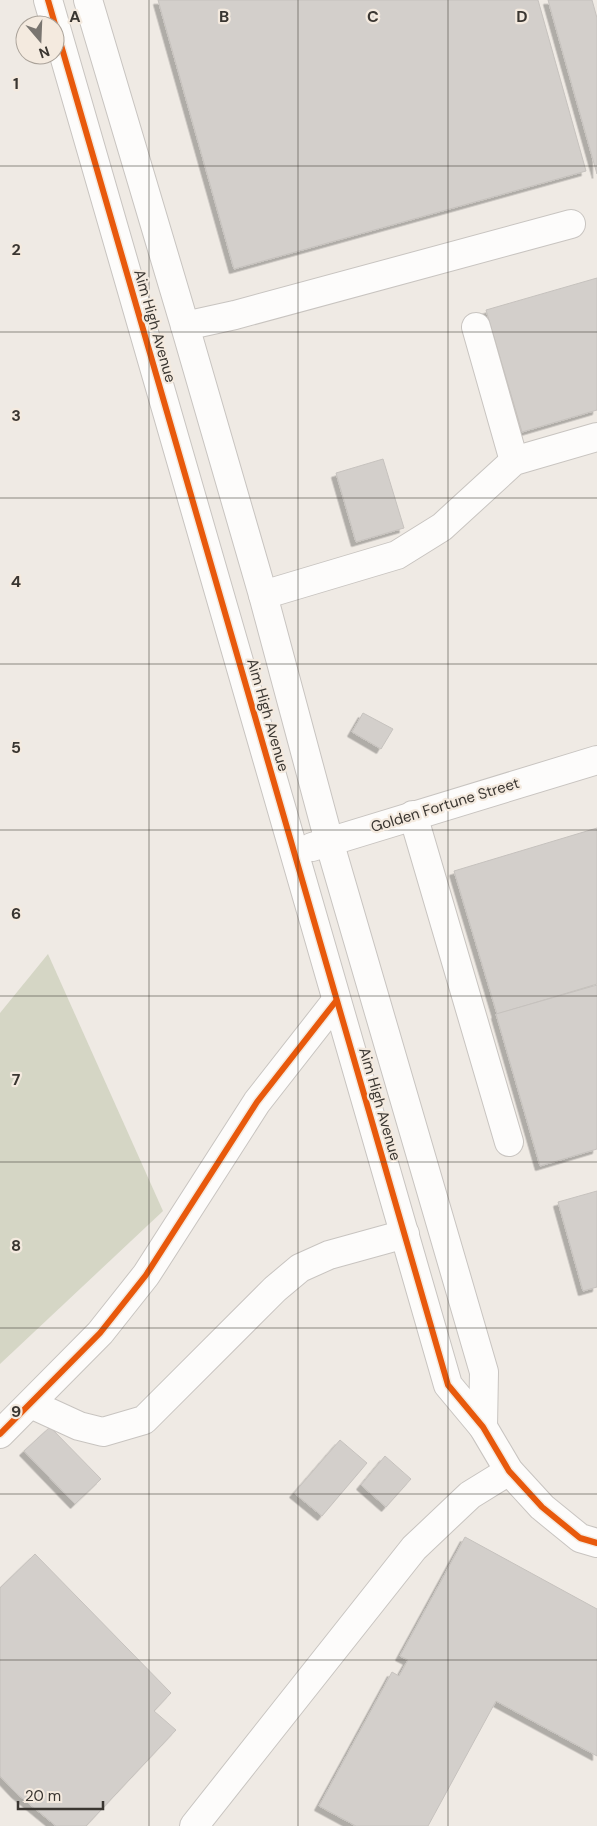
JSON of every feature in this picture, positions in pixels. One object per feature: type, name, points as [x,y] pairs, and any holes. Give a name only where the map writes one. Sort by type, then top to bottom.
[{"type":"street","name":"Aim High Avenue","points":[[48,0],[336,1002],[448,1384],[483,1427]]},
{"type":"street","name":"Aim High Avenue","points":[[88,0],[263,595],[329,841],[484,1372],[483,1427]]},
{"type":"street","points":[[185,326],[235,315],[571,224]]},
{"type":"street","points":[[476,328],[514,461]]},
{"type":"street","points":[[263,595],[396,555],[442,527],[514,461],[597,437]]},
{"type":"street","name":"Golden Fortune Street","points":[[294,852],[413,814],[597,760]]},
{"type":"street","points":[[413,814],[509,1142]]},
{"type":"street","points":[[0,1434],[100,1333],[146,1275],[257,1102],[336,1002]]},
{"type":"street","points":[[31,1404],[79,1426],[104,1432],[144,1420],[275,1289],[300,1268],[329,1255],[405,1234]]},
{"type":"street","points":[[483,1427],[509,1471],[542,1507],[580,1538],[597,1544]]},
{"type":"street","points":[[194,1826],[414,1548],[470,1495],[509,1471]]},
{"type":"green space","points":[[48,954],[163,1211],[0,1364],[0,1013]]},
{"type":"building","points":[[158,0],[538,0],[586,171],[234,269]]},
{"type":"building","points":[[548,0],[592,0],[597,18],[597,174]]},
{"type":"building","points":[[597,278],[597,410],[522,432],[486,310]]},
{"type":"building","points":[[383,459],[404,528],[356,542],[336,473]]},
{"type":"building","points":[[363,713],[393,729],[381,749],[352,732]]},
{"type":"building","points":[[597,828],[597,984],[497,1014],[454,871]]},
{"type":"building","points":[[597,985],[597,1149],[540,1166],[496,1014]]},
{"type":"building","points":[[597,1191],[597,1287],[583,1291],[558,1202]]},
{"type":"building","points":[[50,1427],[101,1479],[75,1504],[24,1451]]},
{"type":"building","points":[[340,1440],[367,1463],[322,1516],[294,1493]]},
{"type":"building","points":[[385,1456],[411,1479],[386,1507],[361,1485]]},
{"type":"building","points":[[465,1537],[597,1609],[597,1756],[496,1701],[428,1826],[356,1826],[319,1806],[392,1672],[399,1676],[408,1660],[400,1656]]},
{"type":"building","points":[[35,1554],[171,1693],[154,1711],[176,1730],[86,1826],[56,1826],[16,1793],[0,1776],[0,1588]]},
{"type":"cycle path","points":[[48,0],[448,1385],[483,1427],[509,1471],[542,1507],[580,1538],[597,1543]]},
{"type":"cycle path","points":[[0,1434],[100,1333],[146,1275],[257,1102],[336,1001]]}]
